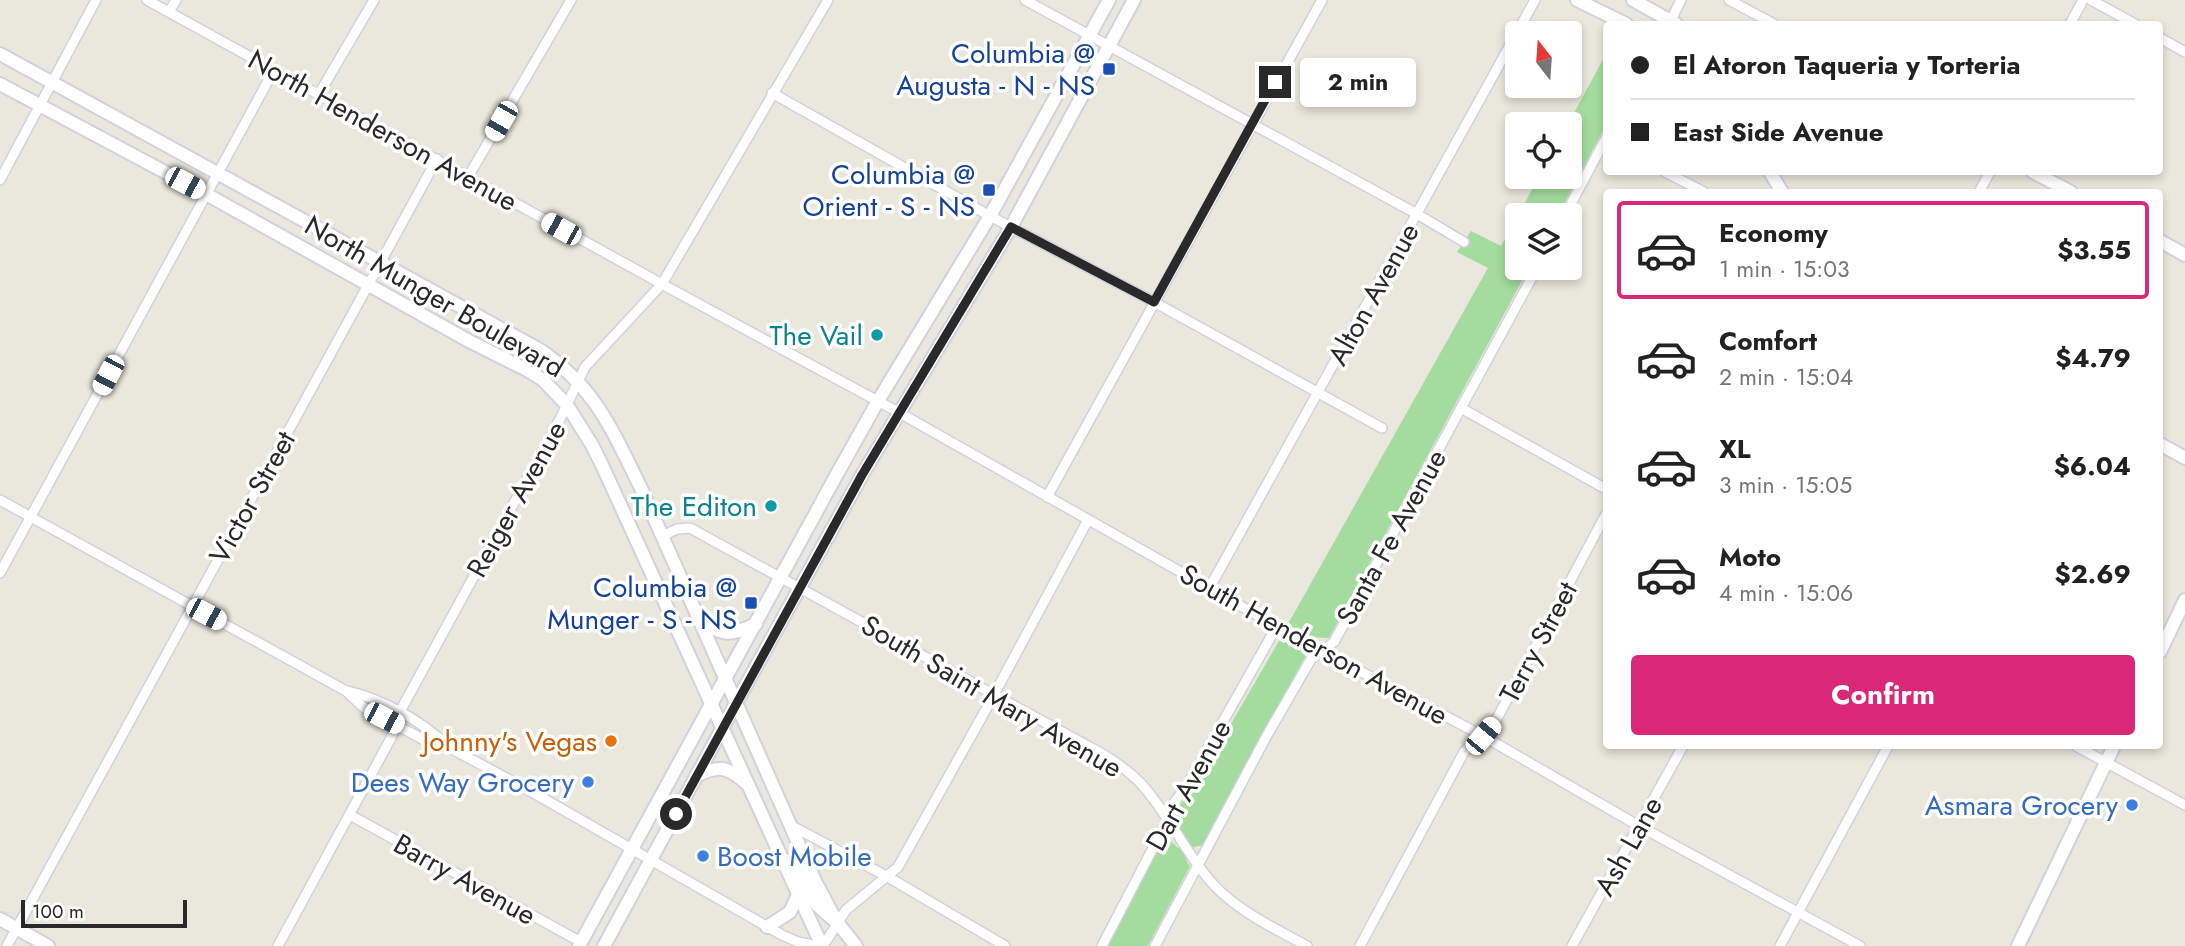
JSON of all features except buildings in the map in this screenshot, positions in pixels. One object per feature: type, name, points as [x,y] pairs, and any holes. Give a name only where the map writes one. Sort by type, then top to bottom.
[{"type":"main road","points":[[580,944],[878,401],[990,216],[1109,0]]},
{"type":"main road","points":[[604,946],[898,411],[1011,227],[1134,0]]},
{"type":"main road","points":[[1577,0],[1620,21]]},
{"type":"main road","points":[[1633,0],[1667,21]]},
{"type":"main road","name":"North Munger Boulevard","points":[[0,54],[540,349],[578,380],[607,422],[662,536],[815,881],[837,922]]},
{"type":"main road","name":"North Munger Boulevard","points":[[0,84],[206,194],[469,341],[527,370],[543,380],[567,405],[592,445],[821,946]]},
{"type":"main road","points":[[2039,175],[2065,189]]},
{"type":"main road","points":[[2163,243],[2185,255]]},
{"type":"main road","points":[[2163,446],[2185,458]]},
{"type":"main road","points":[[2163,646],[2185,600]]},
{"type":"main road","points":[[699,618],[710,628],[724,634],[741,632],[756,624]]},
{"type":"main road","points":[[2018,946],[2112,749]]},
{"type":"main road","points":[[696,776],[709,769],[721,767],[738,776],[751,788]]},
{"type":"main road","points":[[782,857],[794,865],[817,905],[830,919],[837,922],[856,946]]},
{"type":"main road","points":[[767,927],[790,912],[798,895]]},
{"type":"main road","points":[[0,919],[48,946]]},
{"type":"street","points":[[0,180],[96,0]]},
{"type":"street","name":"North Henderson Avenue","points":[[147,0],[662,285],[878,401]]},
{"type":"street","points":[[169,12],[176,0]]},
{"type":"street","points":[[319,94],[374,0]]},
{"type":"street","points":[[468,177],[571,0]]},
{"type":"street","name":"Reiger Avenue","points":[[278,946],[350,815],[401,713],[585,367],[662,285],[828,0]]},
{"type":"street","points":[[1025,0],[1464,242]]},
{"type":"street","points":[[1047,496],[1322,0]]},
{"type":"street","name":"Alton Avenue","points":[[1210,587],[1535,0]]},
{"type":"street","points":[[1673,21],[1681,0]]},
{"type":"street","points":[[1729,0],[1768,21]]},
{"type":"street","points":[[2072,21],[2083,0]]},
{"type":"street","points":[[2091,0],[2130,21]]},
{"type":"street","points":[[2163,40],[2185,52]]},
{"type":"street","points":[[0,573],[274,70]]},
{"type":"street","points":[[772,93],[990,216],[1154,302],[1382,428]]},
{"type":"street","points":[[1571,203],[1603,145]]},
{"type":"street","name":"Victor Street","points":[[7,946],[437,159]]},
{"type":"street","points":[[1671,175],[1698,189]]},
{"type":"street","name":"Santa Fe Avenue","points":[[1155,946],[1265,739],[1311,659],[1334,642],[1530,280]]},
{"type":"street","name":"South Henderson Avenue","points":[[878,401],[1278,626],[1483,736],[1860,946]]},
{"type":"street","points":[[1461,408],[1603,487]]},
{"type":"street","points":[[0,500],[346,691],[363,707],[426,741],[450,748],[767,927],[798,942],[821,946],[846,910],[898,867],[1088,520]]},
{"type":"street","name":"Terry Street","points":[[1360,946],[1464,752],[1494,723],[1603,520]]},
{"type":"street","name":"South Saint Mary Avenue","points":[[662,536],[677,529],[690,528],[799,590],[994,694],[1125,769],[1142,785],[1212,883],[1238,906],[1307,946]]},
{"type":"street","name":"Dart Avenue","points":[[1102,946],[1167,821],[1173,804],[1186,788],[1278,626]]},
{"type":"street","points":[[346,691],[370,696],[432,731],[450,748]]},
{"type":"street","name":"Ash Lane","points":[[1572,946],[1681,749]]},
{"type":"street","points":[[1780,946],[1886,749]]},
{"type":"street","points":[[2082,749],[2185,805]]},
{"type":"street","name":"Barry Avenue","points":[[350,815],[580,944]]},
{"type":"street","points":[[790,825],[888,877],[1005,946]]},
{"type":"green space","points":[[1603,60],[1603,131],[1582,170],[1582,112],[1575,112]]},
{"type":"green space","points":[[1532,189],[1572,189],[1564,203],[1525,203]]},
{"type":"green space","points":[[1471,231],[1501,246],[1505,239],[1505,280],[1523,280],[1329,638],[1308,637],[1302,649],[1306,651],[1305,657],[1204,845],[1194,847],[1186,860],[1190,866],[1148,946],[1105,946],[1161,843],[1169,841],[1178,848],[1185,836],[1175,821],[1174,813],[1195,786],[1279,641],[1284,639],[1292,642],[1297,630],[1288,624],[1488,268],[1457,252]]},
{"type":"place","name":"Columbia @ Augusta - N - NS","points":[[1109,69]]},
{"type":"place","name":"Columbia @ Orient - S - NS","points":[[989,190]]},
{"type":"place","name":"The Vail","points":[[877,335]]},
{"type":"place","name":"The Editon","points":[[771,506]]},
{"type":"place","name":"Columbia @ Munger - S - NS","points":[[751,603]]},
{"type":"place","name":"Johnny's Vegas","points":[[611,741]]},
{"type":"place","name":"Dees Way Grocery","points":[[588,782]]},
{"type":"place","name":"Asmara Grocery","points":[[2132,805]]},
{"type":"place","name":"Boost Mobile","points":[[703,856]]},
{"type":"route","points":[[676,814],[898,411],[1011,227],[1154,302],[1275,82]]}]
